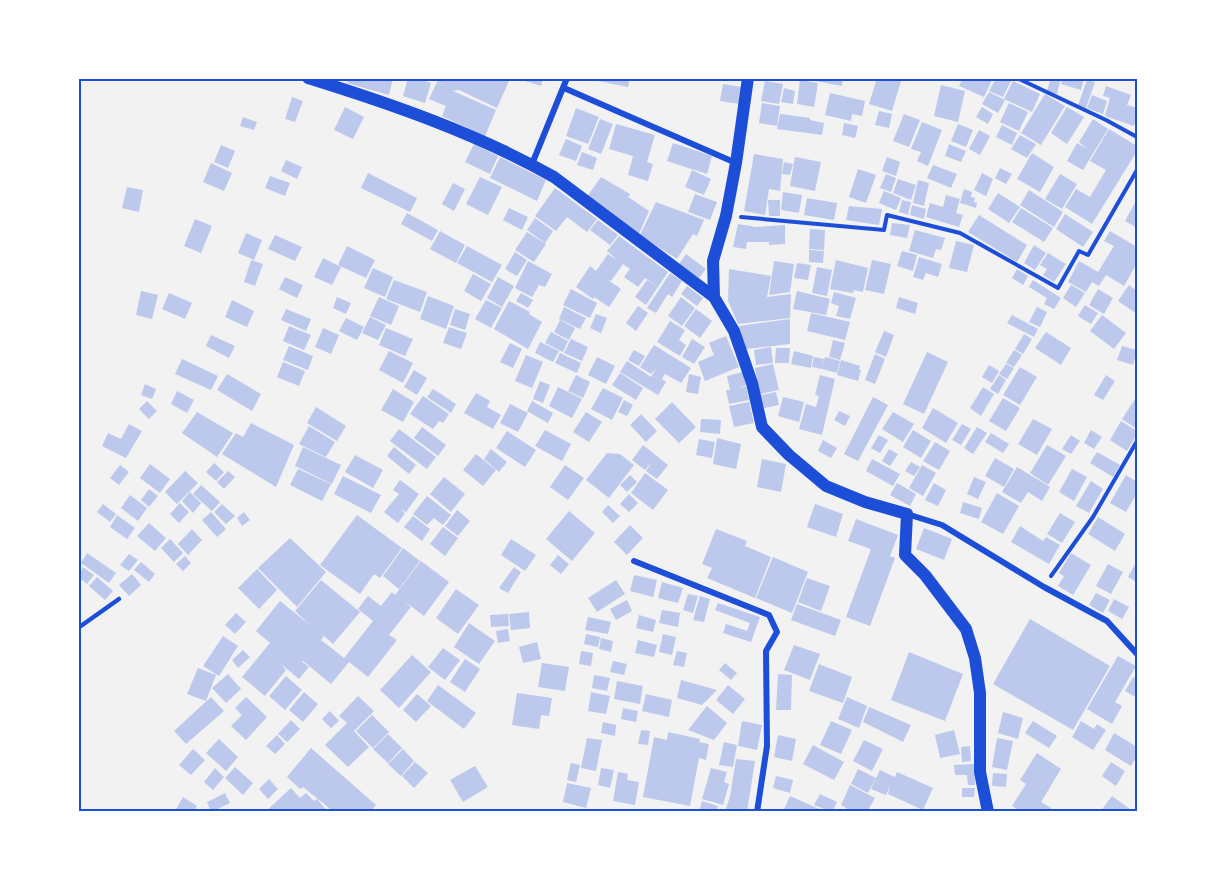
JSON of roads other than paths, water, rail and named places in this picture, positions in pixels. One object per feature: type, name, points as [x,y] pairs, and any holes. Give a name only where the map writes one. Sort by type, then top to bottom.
[{"type":"main road","points":[[308,78],[423,118],[532,164],[554,177],[714,297],[734,331],[752,383],[762,427],[789,455],[826,486],[866,502],[907,514],[905,555],[925,575],[966,628],[975,658],[980,693],[980,772],[988,812]]},
{"type":"main road","points":[[714,297],[713,261],[726,216],[748,78]]},
{"type":"street","points":[[532,164],[567,78]]},
{"type":"street","points":[[564,88],[736,163]]},
{"type":"street","points":[[907,514],[942,525],[1044,587],[1107,621],[1137,654]]},
{"type":"street","points":[[634,561],[769,615],[777,632],[766,651],[767,746],[757,812]]},
{"type":"lane","points":[[78,628],[119,600]]}]
